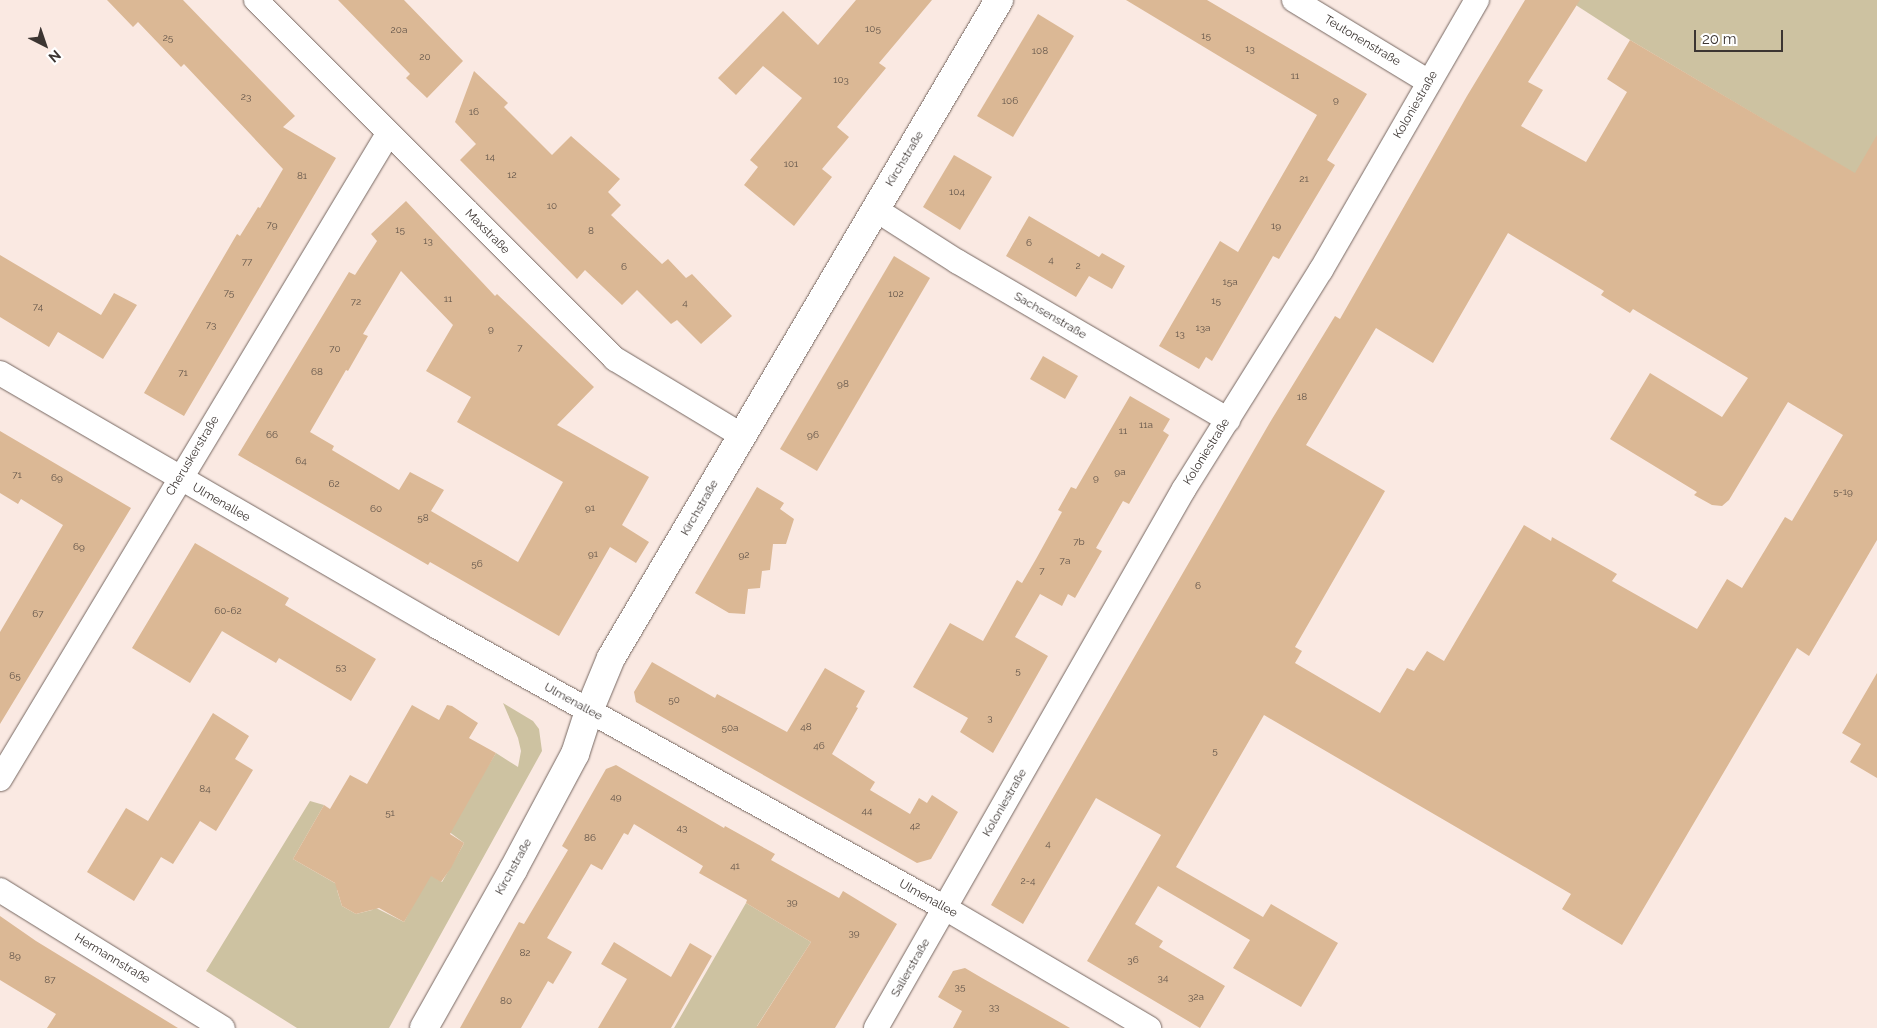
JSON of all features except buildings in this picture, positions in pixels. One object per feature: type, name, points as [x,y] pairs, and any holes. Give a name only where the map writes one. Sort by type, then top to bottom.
[{"type":"street","name":"Maxstraße","points":[[256,0],[615,359],[742,435]]},
{"type":"street","name":"Kirchstraße","points":[[424,1028],[513,870],[575,754],[589,711],[611,658],[999,0]]},
{"type":"street","name":"Teutonenstraße","points":[[1294,0],[1429,82]]},
{"type":"street","name":"Koloniestraße","points":[[945,908],[1147,554],[1321,270],[1477,0]]},
{"type":"street","name":"Cheruskerstraße","points":[[0,779],[179,478],[388,134]]},
{"type":"street","name":"Sachsenstraße","points":[[875,209],[958,262],[1228,420]]},
{"type":"street","name":"Ulmenallee","points":[[0,373],[179,478],[589,711],[945,908],[1149,1028]]},
{"type":"street","name":"Hermannstraße","points":[[0,890],[223,1028]]},
{"type":"street","name":"Salierstraße","points":[[876,1028],[945,908]]},
{"type":"shaded area","points":[[1568,0],[1877,0],[1877,187],[1630,40]]},
{"type":"shaded area","points":[[503,703],[533,721],[539,729],[542,751],[389,1028],[297,1028],[206,971],[310,801],[324,805],[293,859],[340,886],[337,890],[342,906],[356,914],[372,910],[374,907],[404,922],[429,874],[442,882],[462,847],[464,843],[448,831],[496,753],[518,767],[521,751],[518,738]]},
{"type":"shaded area","points":[[746,903],[811,942],[757,1026],[761,1028],[674,1028]]}]
